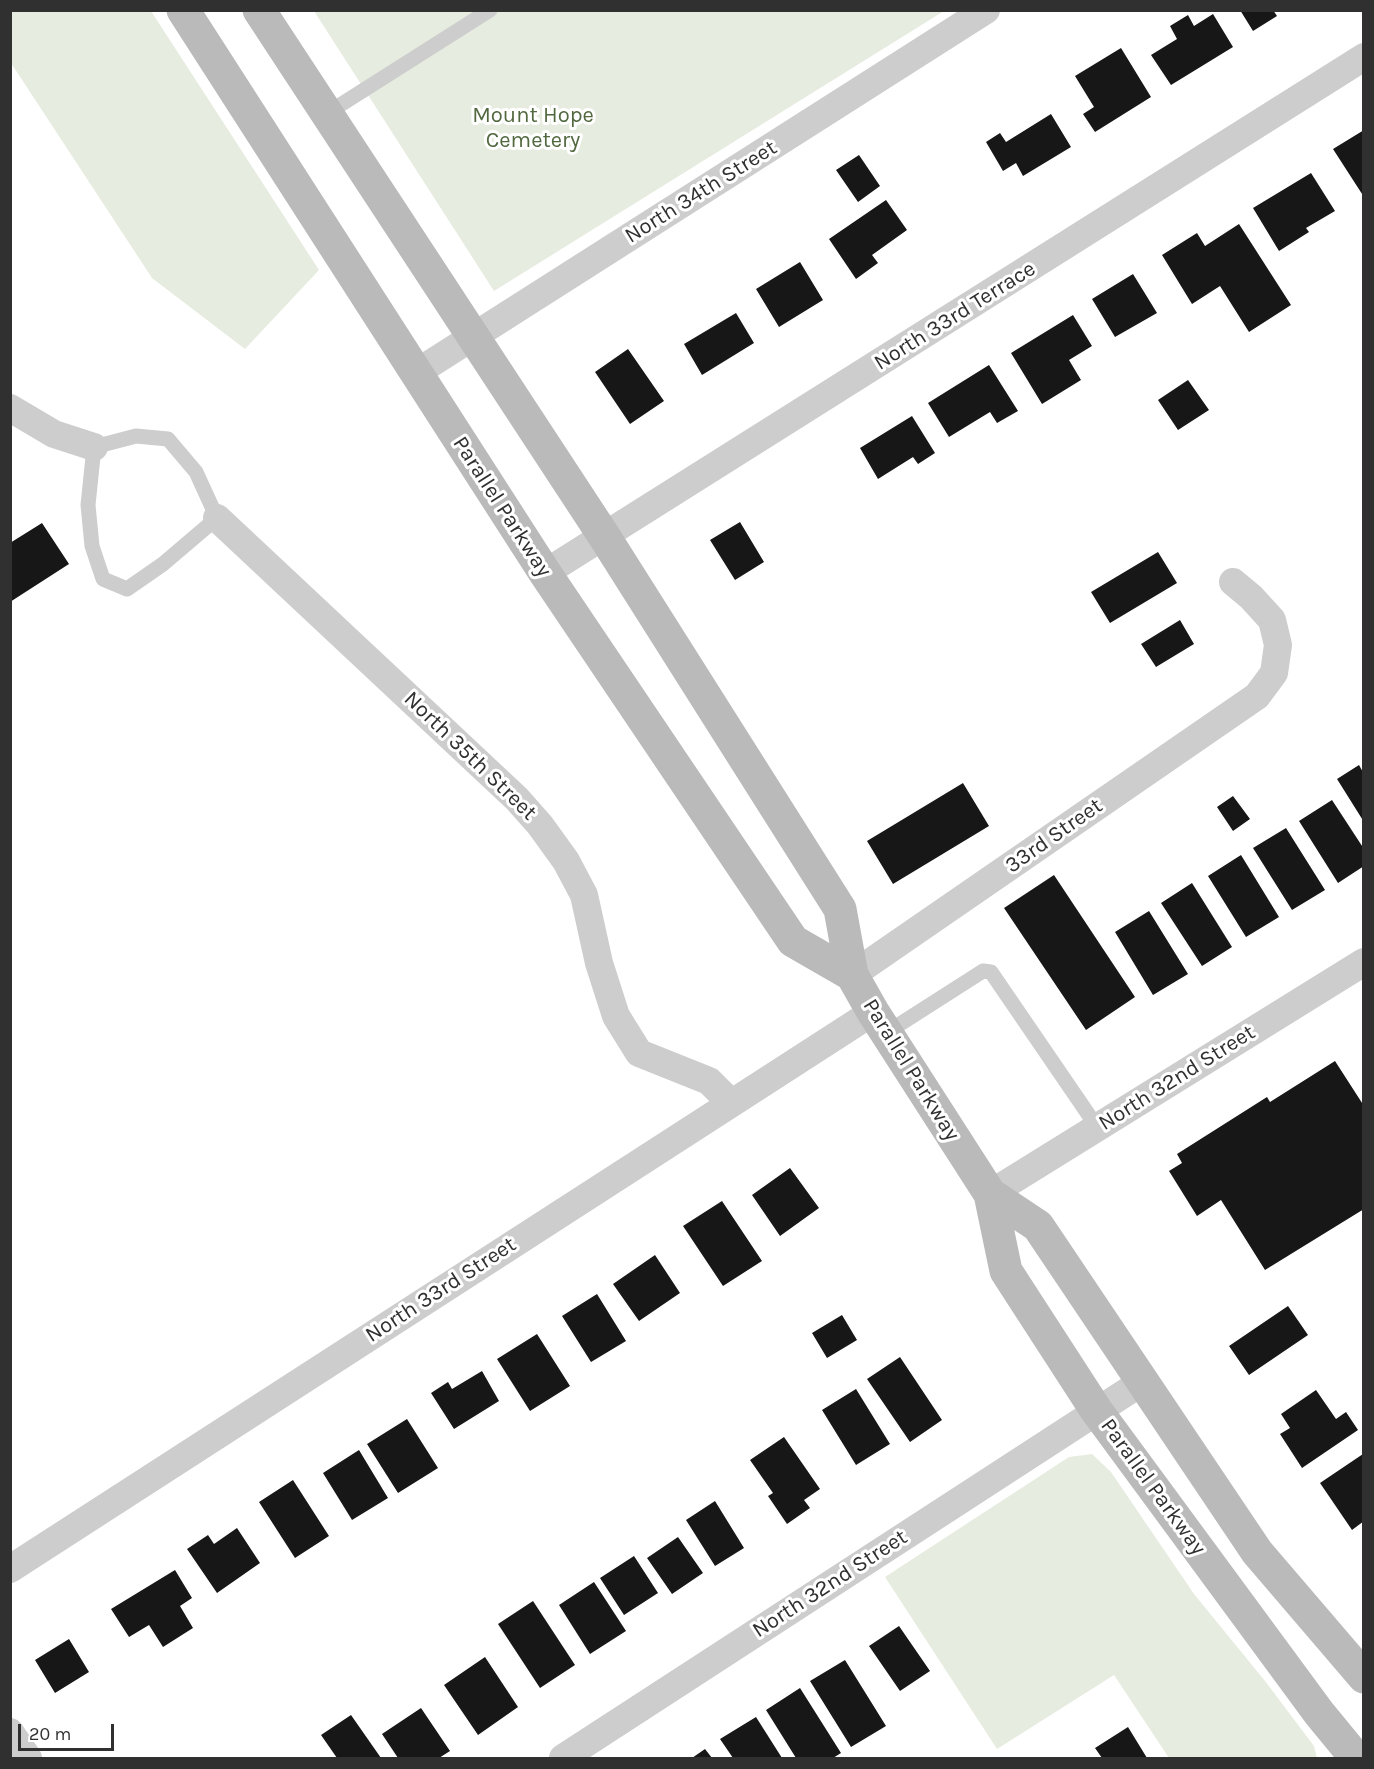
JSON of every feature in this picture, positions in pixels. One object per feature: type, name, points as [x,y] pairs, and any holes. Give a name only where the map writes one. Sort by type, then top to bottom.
[{"type":"main road","name":"Parallel Parkway","points":[[183,10],[545,573],[794,941],[852,975]]},
{"type":"main road","name":"Parallel Parkway","points":[[259,10],[604,536],[840,909],[852,975],[990,1194],[1006,1271],[1096,1410],[1319,1713],[1356,1758]]},
{"type":"main road","name":"Parallel Parkway","points":[[990,1194],[1038,1226],[1257,1552],[1364,1677]]},
{"type":"street","name":"North 34th Street","points":[[416,373],[986,10]]},
{"type":"street","name":"North 33rd Terrace","points":[[545,573],[1364,57]]},
{"type":"street","points":[[10,408],[54,434],[93,447]]},
{"type":"street","name":"North 35th Street","points":[[217,518],[517,799],[540,825],[566,861],[584,895],[599,963],[616,1016],[639,1053],[709,1081],[730,1102]]},
{"type":"street","name":"33rd Street","points":[[852,975],[1257,696],[1274,673],[1278,645],[1272,620],[1251,597],[1233,582]]},
{"type":"street","name":"North 32nd Street","points":[[990,1194],[1364,962]]},
{"type":"street","name":"North 33rd Street","points":[[10,1569],[730,1102],[880,1022]]},
{"type":"street","name":"North 32nd Street","points":[[563,1758],[1142,1382]]},
{"type":"street","points":[[10,1732],[28,1758]]},
{"type":"lane","points":[[326,114],[490,10]]},
{"type":"lane","points":[[136,436],[168,439],[196,472],[217,518],[163,564],[128,589],[103,579],[92,546],[88,505],[93,447],[136,436]]},
{"type":"lane","points":[[880,1022],[983,971],[991,972],[1097,1127]]},
{"type":"green space","points":[[10,11],[151,11],[319,270],[245,349],[152,278],[11,63]]},
{"type":"green space","name":"Mount Hope Cemetery","points":[[314,11],[944,11],[494,291]]},
{"type":"green space","points":[[1092,1454],[1111,1472],[1194,1594],[1265,1681],[1314,1746],[1317,1758],[1169,1758],[1114,1675],[997,1749],[885,1577],[1069,1457]]},
{"type":"building","points":[[1240,10],[1273,10],[1277,16],[1253,31]]},
{"type":"building","points":[[1213,14],[1233,47],[1171,85],[1151,55],[1177,39],[1170,26],[1188,15],[1194,26]]},
{"type":"building","points":[[1121,48],[1151,97],[1095,132],[1083,114],[1094,107],[1075,76]]},
{"type":"building","points":[[1051,114],[1071,147],[1023,176],[1016,163],[1003,171],[986,142],[1000,133],[1006,142]]},
{"type":"building","points":[[1364,130],[1364,197],[1333,149]]},
{"type":"building","points":[[859,155],[880,186],[858,202],[836,170]]},
{"type":"building","points":[[1311,173],[1335,211],[1306,228],[1309,232],[1279,251],[1253,208]]},
{"type":"building","points":[[886,200],[907,230],[872,255],[878,263],[856,279],[829,239]]},
{"type":"building","points":[[1239,224],[1291,305],[1249,332],[1220,286],[1192,304],[1162,255],[1197,233],[1205,246]]},
{"type":"building","points":[[800,262],[823,300],[779,327],[756,289]]},
{"type":"building","points":[[1133,274],[1157,313],[1115,337],[1092,299]]},
{"type":"building","points":[[736,313],[754,343],[702,375],[684,344]]},
{"type":"building","points":[[1073,315],[1092,346],[1069,360],[1081,380],[1042,404],[1011,353]]},
{"type":"building","points":[[628,349],[664,401],[630,424],[595,372]]},
{"type":"building","points":[[989,365],[1018,411],[997,423],[990,412],[949,437],[928,403]]},
{"type":"building","points":[[1188,380],[1209,410],[1178,430],[1158,400]]},
{"type":"building","points":[[912,416],[935,453],[918,464],[913,457],[878,479],[860,448]]},
{"type":"building","points":[[740,522],[764,562],[735,580],[710,540]]},
{"type":"building","points":[[42,523],[69,564],[10,602],[10,543]]},
{"type":"building","points":[[1158,552],[1177,583],[1110,623],[1091,592]]},
{"type":"building","points":[[1180,620],[1194,644],[1156,667],[1141,644]]},
{"type":"building","points":[[1359,765],[1364,774],[1364,822],[1337,779]]},
{"type":"building","points":[[963,783],[989,826],[893,884],[867,841]]},
{"type":"building","points":[[1233,796],[1250,819],[1233,831],[1217,807]]},
{"type":"building","points":[[1332,800],[1364,849],[1364,866],[1338,883],[1299,821]]},
{"type":"building","points":[[1286,828],[1325,890],[1292,910],[1253,848]]},
{"type":"building","points":[[1241,855],[1279,917],[1246,937],[1208,876]]},
{"type":"building","points":[[1054,875],[1135,997],[1086,1030],[1004,908]]},
{"type":"building","points":[[1192,883],[1232,947],[1202,966],[1161,903]]},
{"type":"building","points":[[1149,911],[1188,974],[1153,995],[1115,932]]},
{"type":"building","points":[[1335,1061],[1364,1106],[1364,1209],[1265,1270],[1221,1200],[1197,1216],[1169,1171],[1182,1163],[1177,1154],[1267,1097],[1270,1102]]},
{"type":"building","points":[[790,1168],[819,1208],[780,1236],[752,1195]]},
{"type":"building","points":[[722,1201],[762,1261],[723,1286],[683,1226]]},
{"type":"building","points":[[655,1255],[680,1293],[639,1321],[613,1284]]},
{"type":"building","points":[[597,1294],[626,1341],[591,1362],[562,1316]]},
{"type":"building","points":[[1288,1306],[1308,1335],[1249,1375],[1229,1346]]},
{"type":"building","points":[[842,1315],[857,1340],[827,1358],[812,1333]]},
{"type":"building","points":[[537,1334],[570,1386],[530,1411],[497,1359]]},
{"type":"building","points":[[900,1357],[942,1420],[910,1442],[867,1379]]},
{"type":"building","points":[[482,1371],[499,1401],[454,1429],[431,1393],[448,1382],[452,1389]]},
{"type":"building","points":[[856,1389],[890,1444],[856,1465],[822,1410]]},
{"type":"building","points":[[1316,1390],[1336,1419],[1346,1412],[1358,1430],[1302,1468],[1280,1434],[1290,1428],[1281,1414]]},
{"type":"building","points":[[407,1419],[438,1468],[398,1493],[367,1444]]},
{"type":"building","points":[[784,1437],[820,1489],[804,1500],[810,1508],[787,1524],[768,1496],[773,1493],[750,1460]]},
{"type":"building","points":[[359,1450],[388,1498],[352,1520],[323,1473]]},
{"type":"building","points":[[1363,1454],[1364,1521],[1352,1530],[1320,1483]]},
{"type":"building","points":[[293,1480],[329,1536],[295,1558],[259,1502]]},
{"type":"building","points":[[715,1501],[744,1548],[715,1566],[686,1520]]},
{"type":"building","points":[[237,1528],[260,1563],[217,1593],[187,1549],[208,1535],[214,1544]]},
{"type":"building","points":[[678,1537],[703,1573],[672,1594],[647,1558]]},
{"type":"building","points":[[634,1556],[658,1593],[624,1615],[600,1578]]},
{"type":"building","points":[[175,1570],[192,1598],[180,1606],[193,1628],[163,1647],[149,1625],[129,1637],[111,1609]]},
{"type":"building","points":[[594,1582],[626,1631],[590,1654],[559,1605]]},
{"type":"building","points":[[533,1601],[575,1665],[540,1688],[498,1624]]},
{"type":"building","points":[[899,1626],[930,1671],[900,1691],[869,1646]]},
{"type":"building","points":[[69,1639],[89,1672],[55,1693],[35,1660]]},
{"type":"building","points":[[485,1657],[518,1707],[478,1735],[444,1685]]},
{"type":"building","points":[[845,1660],[886,1726],[851,1747],[810,1681]]},
{"type":"building","points":[[800,1688],[841,1753],[833,1758],[796,1758],[766,1710]]},
{"type":"building","points":[[421,1708],[450,1751],[439,1758],[398,1758],[382,1734]]},
{"type":"building","points":[[351,1715],[381,1758],[337,1758],[321,1735]]},
{"type":"building","points":[[756,1717],[782,1758],[733,1758],[720,1739]]},
{"type":"building","points":[[1128,1727],[1147,1758],[1102,1758],[1095,1748]]},
{"type":"building","points":[[705,1749],[712,1758],[692,1758]]}]
